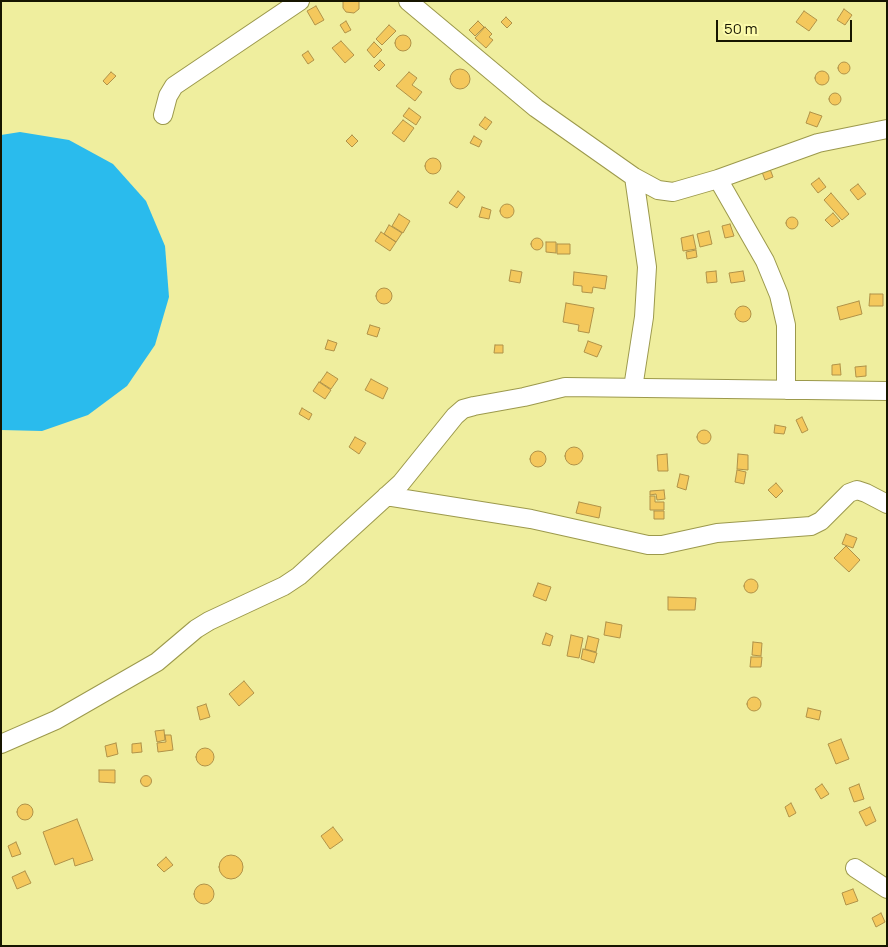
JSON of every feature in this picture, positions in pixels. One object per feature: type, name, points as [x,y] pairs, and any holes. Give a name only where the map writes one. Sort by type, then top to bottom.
[{"type":"street","points":[[164,116],[168,96],[174,86],[300,1]]},
{"type":"street","points":[[408,1],[536,108],[634,177],[658,190],[673,192],[718,179],[818,142],[887,129]]},
{"type":"street","points":[[633,388],[644,317],[647,266],[634,177]]},
{"type":"street","points":[[718,179],[765,261],[779,295],[786,325],[786,390]]},
{"type":"street","points":[[1,744],[56,720],[157,662],[196,629],[209,621],[284,586],[299,576],[401,483],[455,416],[463,410],[565,387],[887,391]]},
{"type":"street","points":[[386,496],[531,519],[648,545],[662,545],[717,533],[811,526],[821,521],[850,493],[857,490],[866,492],[887,504]]},
{"type":"street","points":[[855,868],[887,889]]},
{"type":"water","points":[[20,132],[69,140],[113,164],[146,201],[165,246],[169,297],[155,345],[127,386],[88,415],[42,431],[1,430],[1,135]]},
{"type":"building","points":[[343,1],[359,1],[359,9],[354,13],[346,12],[343,8]]},
{"type":"building","points":[[316,6],[324,20],[315,25],[307,11]]},
{"type":"building","points":[[844,9],[852,15],[845,25],[837,20]]},
{"type":"building","points":[[804,11],[817,20],[809,31],[796,22]]},
{"type":"building","points":[[506,17],[512,23],[507,28],[501,22]]},
{"type":"building","points":[[346,21],[351,30],[345,33],[340,25]]},
{"type":"building","points":[[478,21],[484,27],[475,36],[469,30]]},
{"type":"building","points":[[389,25],[396,31],[382,45],[376,39]]},
{"type":"building","points":[[485,27],[492,34],[489,37],[493,40],[486,48],[475,38]]},
{"type":"building","points":[[403,35],[409,37],[411,43],[409,49],[403,51],[397,49],[395,43],[397,37]]},
{"type":"building","points":[[341,41],[354,55],[345,63],[332,48]]},
{"type":"building","points":[[374,42],[382,50],[374,58],[367,50]]},
{"type":"building","points":[[308,51],[314,60],[308,64],[302,55]]},
{"type":"building","points":[[380,60],[385,65],[379,71],[374,66]]},
{"type":"building","points":[[844,62],[850,68],[844,74],[838,68]]},
{"type":"building","points":[[460,69],[467,72],[470,79],[467,86],[460,89],[453,86],[450,79],[453,72]]},
{"type":"building","points":[[819,71],[825,71],[829,78],[825,85],[819,85],[815,81],[815,75]]},
{"type":"building","points":[[111,72],[116,76],[107,85],[103,81]]},
{"type":"building","points":[[409,72],[417,78],[412,85],[422,92],[415,101],[396,86]]},
{"type":"building","points":[[833,93],[837,93],[841,99],[837,105],[833,105],[829,101],[829,97]]},
{"type":"building","points":[[409,108],[421,117],[416,125],[403,116]]},
{"type":"building","points":[[810,112],[822,116],[817,127],[806,123]]},
{"type":"building","points":[[485,117],[492,122],[486,130],[479,125]]},
{"type":"building","points":[[403,120],[414,128],[404,142],[392,133]]},
{"type":"building","points":[[352,135],[358,141],[352,147],[346,141]]},
{"type":"building","points":[[474,136],[482,141],[479,147],[470,143]]},
{"type":"building","points":[[430,158],[436,158],[441,163],[439,172],[430,174],[425,169],[425,163]]},
{"type":"building","points":[[770,169],[773,177],[765,180],[762,172]]},
{"type":"building","points":[[819,178],[826,187],[818,193],[811,184]]},
{"type":"building","points":[[858,184],[866,194],[858,200],[850,190]]},
{"type":"building","points":[[458,191],[465,197],[457,208],[449,203]]},
{"type":"building","points":[[831,193],[849,214],[842,220],[824,200]]},
{"type":"building","points":[[507,204],[512,206],[514,211],[512,216],[507,218],[502,216],[500,211],[502,206]]},
{"type":"building","points":[[482,207],[491,210],[489,219],[479,217]]},
{"type":"building","points":[[833,213],[840,221],[832,227],[825,220]]},
{"type":"building","points":[[399,214],[410,221],[403,233],[392,226]]},
{"type":"building","points":[[790,217],[794,217],[798,223],[794,229],[790,229],[786,225],[786,221]]},
{"type":"building","points":[[730,224],[734,236],[725,238],[722,226]]},
{"type":"building","points":[[389,225],[402,233],[396,242],[384,234]]},
{"type":"building","points":[[709,231],[712,244],[700,247],[697,234]]},
{"type":"building","points":[[381,232],[396,242],[390,251],[375,241]]},
{"type":"building","points":[[693,235],[696,249],[683,251],[681,238]]},
{"type":"building","points":[[539,238],[542,239],[542,249],[535,250],[532,249],[531,242],[532,239]]},
{"type":"building","points":[[546,242],[556,242],[556,253],[546,252]]},
{"type":"building","points":[[557,244],[570,244],[570,254],[557,254]]},
{"type":"building","points":[[696,250],[697,257],[687,259],[686,252]]},
{"type":"building","points":[[511,270],[522,272],[520,283],[509,281]]},
{"type":"building","points":[[716,271],[717,282],[707,283],[706,272]]},
{"type":"building","points":[[743,271],[745,281],[731,283],[729,273]]},
{"type":"building","points":[[574,272],[607,276],[605,289],[593,287],[592,293],[582,292],[582,286],[573,285]]},
{"type":"building","points":[[384,288],[390,290],[392,296],[390,302],[384,304],[378,302],[376,296],[378,290]]},
{"type":"building","points":[[870,294],[883,294],[883,306],[869,306]]},
{"type":"building","points":[[859,301],[862,314],[840,320],[837,307]]},
{"type":"building","points":[[566,303],[594,308],[589,333],[578,331],[579,325],[563,322]]},
{"type":"building","points":[[743,306],[751,314],[743,322],[735,314]]},
{"type":"building","points":[[370,325],[380,328],[377,337],[367,334]]},
{"type":"building","points":[[328,340],[337,343],[334,351],[325,349]]},
{"type":"building","points":[[588,341],[602,346],[597,357],[584,352]]},
{"type":"building","points":[[495,345],[503,345],[503,353],[494,353]]},
{"type":"building","points":[[840,364],[841,375],[832,375],[832,365]]},
{"type":"building","points":[[866,366],[866,376],[856,377],[855,367]]},
{"type":"building","points":[[327,372],[338,379],[331,389],[320,382]]},
{"type":"building","points":[[371,379],[388,388],[383,399],[365,390]]},
{"type":"building","points":[[319,382],[331,390],[325,399],[313,391]]},
{"type":"building","points":[[302,408],[312,414],[309,420],[299,414]]},
{"type":"building","points":[[802,417],[808,430],[802,433],[796,420]]},
{"type":"building","points":[[775,425],[786,427],[784,434],[774,433]]},
{"type":"building","points":[[701,430],[707,430],[711,437],[707,444],[701,444],[697,440],[697,434]]},
{"type":"building","points":[[355,437],[366,443],[359,454],[349,447]]},
{"type":"building","points":[[570,447],[578,447],[583,452],[581,463],[570,465],[565,460],[565,452]]},
{"type":"building","points":[[538,451],[544,453],[546,459],[544,465],[538,467],[532,465],[530,459],[532,453]]},
{"type":"building","points":[[667,454],[668,471],[658,471],[657,455]]},
{"type":"building","points":[[738,454],[748,455],[748,470],[737,469]]},
{"type":"building","points":[[737,470],[746,472],[744,484],[735,482]]},
{"type":"building","points":[[680,474],[689,476],[686,490],[677,487]]},
{"type":"building","points":[[776,483],[783,491],[776,498],[768,490]]},
{"type":"building","points":[[664,490],[665,499],[657,500],[656,494],[650,495],[650,491]]},
{"type":"building","points":[[650,496],[655,496],[655,502],[664,502],[664,510],[650,510]]},
{"type":"building","points":[[579,502],[601,507],[599,518],[576,513]]},
{"type":"building","points":[[654,511],[664,511],[664,519],[654,519]]},
{"type":"building","points":[[846,534],[857,538],[853,548],[842,544]]},
{"type":"building","points":[[846,546],[860,560],[849,572],[834,558]]},
{"type":"building","points":[[751,579],[756,581],[758,586],[756,591],[751,593],[746,591],[744,586],[746,581]]},
{"type":"building","points":[[538,583],[551,587],[546,601],[533,596]]},
{"type":"building","points":[[668,597],[696,598],[695,610],[668,610]]},
{"type":"building","points":[[606,622],[622,625],[620,638],[604,635]]},
{"type":"building","points":[[546,633],[553,636],[550,646],[542,644]]},
{"type":"building","points":[[571,635],[583,638],[579,658],[567,656]]},
{"type":"building","points":[[588,636],[599,639],[596,652],[585,649]]},
{"type":"building","points":[[753,642],[762,643],[761,656],[752,655]]},
{"type":"building","points":[[583,649],[597,653],[594,663],[581,659]]},
{"type":"building","points":[[751,657],[762,657],[761,667],[750,667]]},
{"type":"building","points":[[244,681],[254,693],[239,706],[229,694]]},
{"type":"building","points":[[751,697],[757,697],[761,704],[757,711],[751,711],[747,707],[747,701]]},
{"type":"building","points":[[206,704],[210,717],[200,720],[197,707]]},
{"type":"building","points":[[808,708],[821,711],[819,720],[806,717]]},
{"type":"building","points":[[164,730],[165,740],[157,742],[155,731]]},
{"type":"building","points":[[165,735],[171,735],[173,750],[158,752],[157,743],[166,742]]},
{"type":"building","points":[[841,739],[849,759],[836,764],[828,744]]},
{"type":"building","points":[[116,743],[118,754],[107,757],[105,746]]},
{"type":"building","points":[[141,743],[142,752],[132,753],[132,744]]},
{"type":"building","points":[[205,748],[211,751],[214,757],[211,763],[205,766],[199,763],[196,757],[199,751]]},
{"type":"building","points":[[99,770],[115,770],[115,783],[99,782]]},
{"type":"building","points":[[146,775],[152,781],[146,787],[140,781]]},
{"type":"building","points":[[822,784],[829,794],[821,799],[815,789]]},
{"type":"building","points":[[859,784],[864,799],[854,802],[849,788]]},
{"type":"building","points":[[791,803],[796,813],[789,817],[785,807]]},
{"type":"building","points":[[25,804],[31,806],[33,812],[31,818],[25,820],[19,818],[17,812],[19,806]]},
{"type":"building","points":[[870,807],[876,821],[866,826],[859,812]]},
{"type":"building","points":[[77,819],[93,860],[75,866],[73,858],[55,865],[43,832]]},
{"type":"building","points":[[333,827],[343,840],[330,849],[321,836]]},
{"type":"building","points":[[16,842],[21,854],[12,857],[8,846]]},
{"type":"building","points":[[231,855],[240,858],[243,867],[240,876],[231,879],[222,876],[219,867],[222,858]]},
{"type":"building","points":[[166,857],[173,865],[164,872],[157,865]]},
{"type":"building","points":[[25,871],[31,883],[17,889],[12,877]]},
{"type":"building","points":[[204,884],[211,887],[214,894],[211,901],[204,904],[197,901],[194,894],[197,887]]},
{"type":"building","points":[[853,889],[858,901],[846,905],[842,893]]},
{"type":"building","points":[[881,913],[885,922],[876,927],[872,918]]}]
